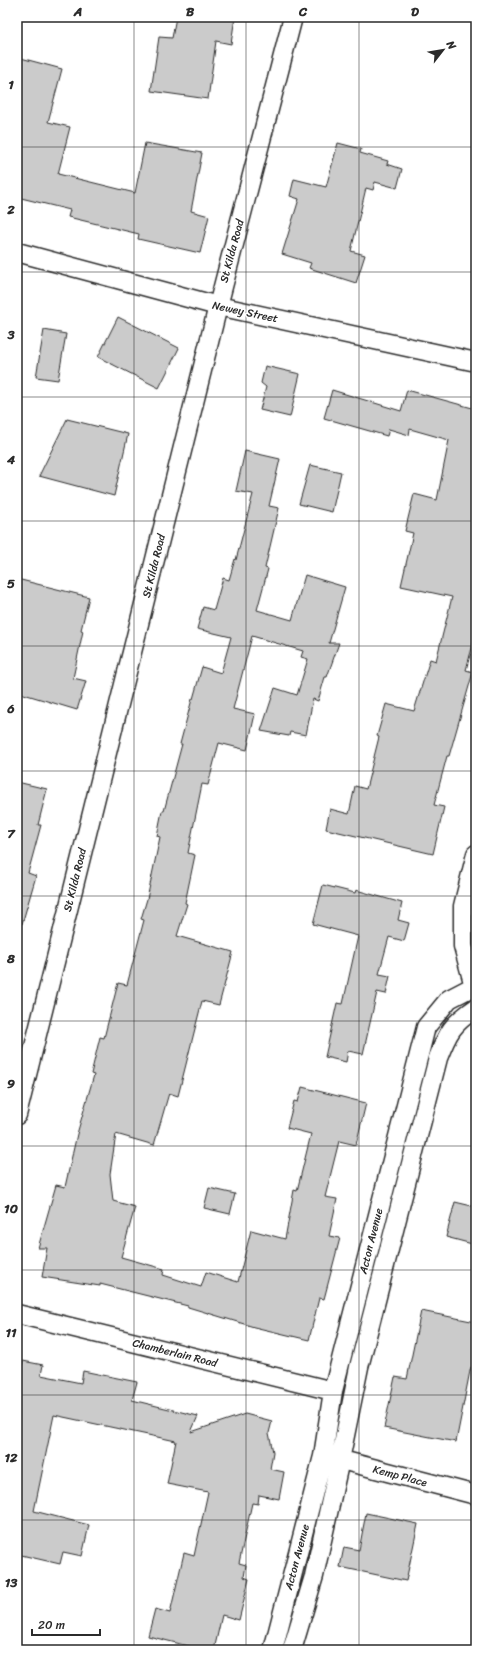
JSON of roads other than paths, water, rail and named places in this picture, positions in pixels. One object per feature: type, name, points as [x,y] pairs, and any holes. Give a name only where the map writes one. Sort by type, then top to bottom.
[{"type":"street","name":"St Kilda Road","points":[[17,1115],[218,306],[293,17]]},
{"type":"street","name":"Newey Street","points":[[17,252],[218,306],[476,362]]},
{"type":"street","name":"Acton Avenue","points":[[292,1650],[314,1576],[332,1458],[334,1391],[426,1027],[449,999],[475,987],[463,946],[463,906],[476,854]]},
{"type":"street","name":"Acton Avenue","points":[[273,1650],[359,1367],[438,1058],[448,1034],[461,1018],[476,1008]]},
{"type":"street","name":"Chamberlain Road","points":[[17,1314],[334,1391]]},
{"type":"street","name":"Kemp Place","points":[[332,1458],[476,1496]]}]
